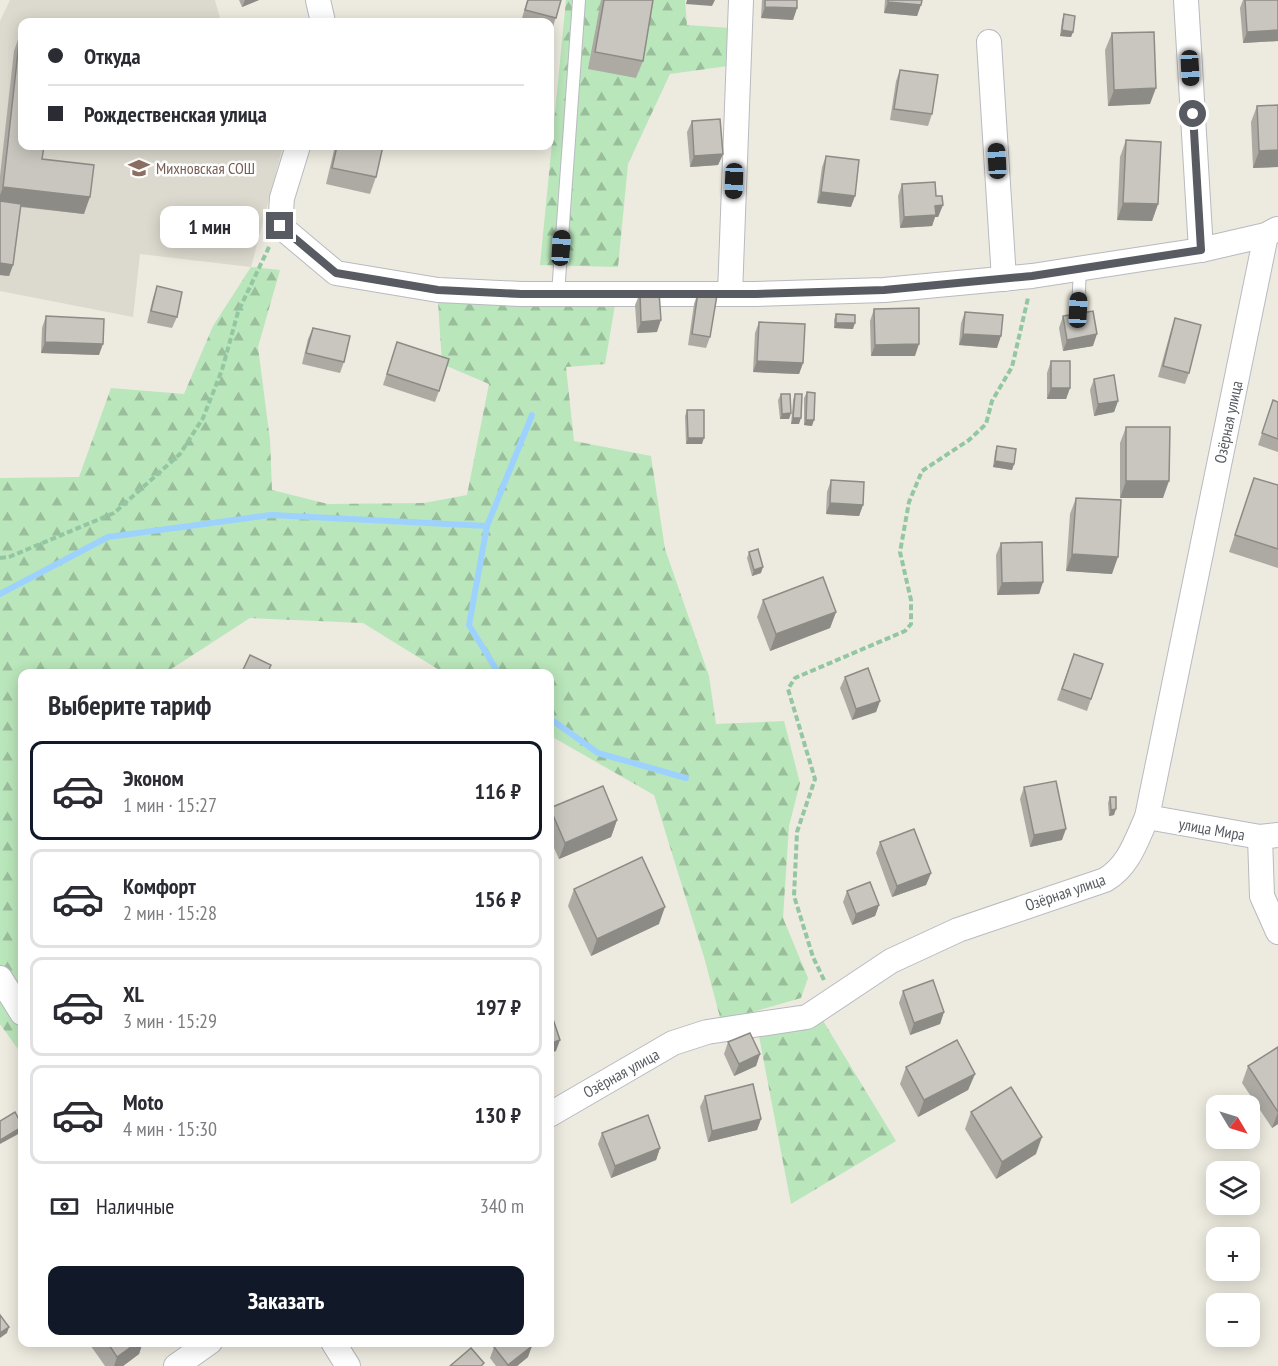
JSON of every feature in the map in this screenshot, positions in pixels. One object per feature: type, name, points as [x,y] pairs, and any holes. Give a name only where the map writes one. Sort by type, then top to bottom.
[{"type":"street","points":[[318,0],[323,18]]},
{"type":"street","points":[[730,294],[741,0]]},
{"type":"street","points":[[1186,0],[1201,250]]},
{"type":"street","points":[[989,42],[1004,279]]},
{"type":"street","points":[[297,150],[282,198],[280,226],[336,273],[438,290],[558,294],[730,294],[884,290],[1032,276],[1080,269],[1201,250],[1272,232]]},
{"type":"street","name":"Озёрная улица","points":[[554,1112],[673,1043],[707,1032],[807,1017],[891,961],[958,930],[1114,874],[1128,859],[1147,817],[1272,232]]},
{"type":"street","name":"улица Мира","points":[[1147,817],[1269,836]]},
{"type":"street","points":[[1269,836],[1262,897],[1278,932]]},
{"type":"street","points":[[0,978],[18,1006]]},
{"type":"street","points":[[176,1366],[203,1347]]},
{"type":"street","points":[[336,1347],[348,1366]]},
{"type":"lane","points":[[558,294],[579,0]]},
{"type":"lane","points":[[1078,310],[1080,269]]},
{"type":"path","points":[[0,558],[9,557],[114,513],[180,454],[203,418],[222,370],[238,312],[280,226]]},
{"type":"path","points":[[833,1000],[813,957],[794,896],[797,832],[815,779],[788,689],[795,678],[905,631],[911,624],[911,600],[900,552],[909,501],[921,471],[969,440],[986,424],[992,401],[1012,367],[1032,276]]},
{"type":"shaded area","name":"Михновская СОШ","points":[[10,0],[215,0],[220,18],[18,18],[18,150],[282,150],[251,267],[140,254],[133,317],[0,291],[0,21]]},
{"type":"green space","points":[[566,0],[685,0],[687,25],[730,28],[728,66],[670,74],[628,164],[618,267],[540,265],[551,150],[554,150],[554,122]]},
{"type":"green space","points":[[251,267],[280,270],[258,347],[270,440],[272,490],[328,504],[424,503],[467,495],[489,384],[442,364],[438,302],[616,299],[605,364],[566,367],[574,441],[651,456],[665,549],[709,676],[716,724],[784,721],[800,783],[789,826],[783,918],[808,978],[801,998],[721,1021],[704,957],[654,795],[554,738],[554,669],[438,669],[363,623],[250,618],[171,669],[18,669],[18,1049],[0,1024],[0,478],[79,477],[111,388],[184,394],[213,326]]},
{"type":"green space","points":[[822,1019],[896,1141],[791,1204],[758,1031]]},
{"type":"building","points":[[528,0],[561,0],[556,18],[525,10]]},
{"type":"building","points":[[604,0],[653,0],[643,61],[595,52]]},
{"type":"building","points":[[765,0],[797,0],[797,8],[765,7]]},
{"type":"building","points":[[888,0],[922,0],[921,5],[888,2]]},
{"type":"building","points":[[1245,0],[1278,0],[1278,30],[1247,32]]},
{"type":"building","points":[[1064,14],[1075,16],[1073,32],[1062,30]]},
{"type":"building","points":[[1154,32],[1156,88],[1114,90],[1112,33]]},
{"type":"building","points":[[18,52],[18,150],[43,150],[42,159],[94,165],[90,197],[3,187]]},
{"type":"building","points":[[900,70],[938,75],[932,114],[894,109]]},
{"type":"building","points":[[1278,105],[1278,150],[1259,151],[1257,106]]},
{"type":"building","points":[[720,119],[723,154],[694,156],[692,121]]},
{"type":"building","points":[[1126,140],[1161,142],[1158,204],[1123,203]]},
{"type":"building","points":[[336,150],[382,150],[376,177],[332,168]]},
{"type":"building","points":[[826,156],[859,160],[855,196],[821,192]]},
{"type":"building","points":[[935,182],[936,196],[942,196],[943,205],[935,206],[936,215],[904,217],[902,184]]},
{"type":"building","points":[[0,201],[21,204],[13,265],[0,263]]},
{"type":"building","points":[[157,286],[182,292],[177,317],[151,311]]},
{"type":"building","points":[[659,292],[661,320],[641,322],[640,293]]},
{"type":"building","points":[[698,292],[717,295],[710,337],[692,334]]},
{"type":"building","points":[[919,308],[919,344],[875,345],[874,309]]},
{"type":"building","points":[[1093,311],[1097,334],[1067,340],[1063,316]]},
{"type":"building","points":[[965,312],[1003,315],[1001,336],[963,334]]},
{"type":"building","points":[[836,314],[855,315],[855,323],[836,323]]},
{"type":"building","points":[[46,316],[104,319],[103,344],[45,342]]},
{"type":"building","points":[[1175,318],[1201,325],[1189,373],[1163,366]]},
{"type":"building","points":[[759,322],[805,324],[803,363],[757,361]]},
{"type":"building","points":[[313,328],[350,336],[344,362],[306,353]]},
{"type":"building","points":[[397,342],[449,359],[439,391],[387,374]]},
{"type":"building","points":[[1051,361],[1070,361],[1070,388],[1051,388]]},
{"type":"building","points":[[1114,375],[1118,401],[1098,404],[1094,379]]},
{"type":"building","points":[[807,392],[815,393],[814,420],[806,420]]},
{"type":"building","points":[[781,394],[790,394],[791,413],[782,414]]},
{"type":"building","points":[[795,394],[802,394],[801,418],[793,418]]},
{"type":"building","points":[[1273,400],[1278,402],[1278,439],[1262,433]]},
{"type":"building","points":[[687,410],[704,410],[704,438],[688,438]]},
{"type":"building","points":[[1126,427],[1170,427],[1169,481],[1126,481]]},
{"type":"building","points":[[997,446],[1016,449],[1014,464],[995,461]]},
{"type":"building","points":[[1254,478],[1278,485],[1278,549],[1235,535]]},
{"type":"building","points":[[831,480],[864,482],[863,505],[830,503]]},
{"type":"building","points":[[1076,498],[1121,500],[1118,557],[1072,554]]},
{"type":"building","points":[[1042,542],[1043,582],[1002,583],[1001,543]]},
{"type":"building","points":[[758,549],[763,567],[754,570],[749,552]]},
{"type":"building","points":[[823,577],[836,612],[776,634],[763,600]]},
{"type":"building","points":[[1074,654],[1103,664],[1091,699],[1062,689]]},
{"type":"building","points":[[250,655],[271,665],[269,669],[243,669]]},
{"type":"building","points":[[868,668],[880,701],[856,709],[845,677]]},
{"type":"building","points":[[1056,781],[1066,829],[1034,835],[1024,787]]},
{"type":"building","points":[[603,786],[617,820],[565,843],[554,817],[554,806]]},
{"type":"building","points":[[1110,797],[1116,797],[1116,809],[1111,810]]},
{"type":"building","points":[[914,829],[931,873],[897,886],[880,842]]},
{"type":"building","points":[[642,857],[665,907],[597,939],[574,889]]},
{"type":"building","points":[[870,882],[879,905],[856,914],[847,891]]},
{"type":"building","points":[[933,980],[944,1012],[914,1023],[903,991]]},
{"type":"building","points":[[554,1022],[560,1040],[554,1042]]},
{"type":"building","points":[[750,1033],[760,1054],[739,1064],[728,1042]]},
{"type":"building","points":[[957,1040],[975,1074],[924,1100],[906,1067]]},
{"type":"building","points":[[1278,1047],[1278,1112],[1248,1066]]},
{"type":"building","points":[[753,1084],[761,1119],[712,1131],[705,1096]]},
{"type":"building","points":[[1011,1087],[1042,1137],[1002,1162],[971,1112]]},
{"type":"building","points":[[15,1112],[18,1118],[18,1129],[0,1140],[0,1121]]},
{"type":"building","points":[[648,1115],[660,1148],[615,1166],[602,1133]]},
{"type":"building","points":[[0,1315],[9,1327],[0,1333]]},
{"type":"building","points":[[110,1347],[131,1347],[117,1357]]},
{"type":"building","points":[[494,1347],[531,1347],[508,1365]]},
{"type":"building","points":[[471,1348],[484,1363],[481,1366],[450,1366]]},
{"type":"waterway","points":[[0,594],[108,537],[271,515],[487,526],[532,415]]},
{"type":"waterway","points":[[487,526],[469,625],[496,669]]},
{"type":"waterway","points":[[554,722],[598,753],[686,778]]},
{"type":"place","name":"Михновская СОШ","points":[[139,168]]},
{"type":"route","points":[[280,226],[336,273],[438,290],[521,294],[755,294],[884,290],[1032,276],[1201,250],[1193,114]]}]
